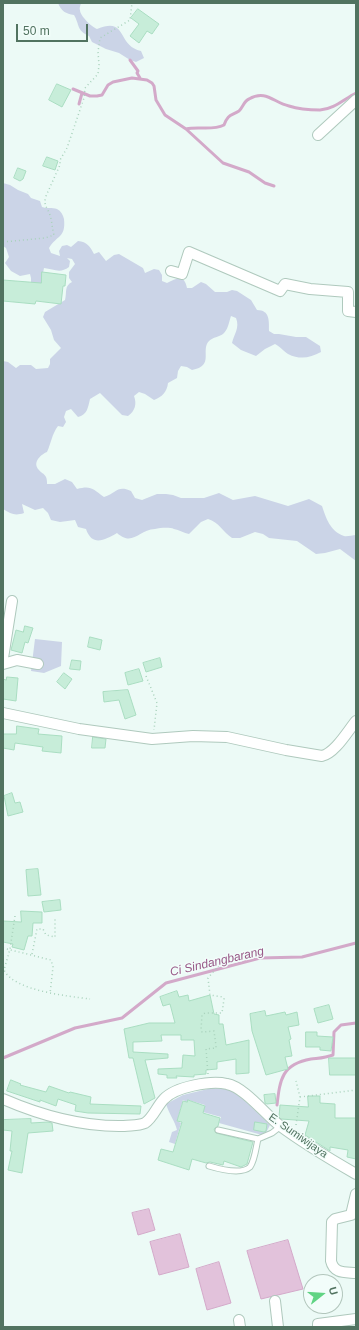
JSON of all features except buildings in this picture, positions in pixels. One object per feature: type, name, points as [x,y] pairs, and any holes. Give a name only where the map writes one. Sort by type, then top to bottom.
[{"type":"street","points":[[318,135],[356,100]]},
{"type":"street","points":[[171,271],[182,274],[189,252],[280,291],[285,284],[310,289],[348,292],[348,311],[356,312]]},
{"type":"street","points":[[3,658],[12,601]]},
{"type":"street","points":[[3,664],[17,660],[38,664]]},
{"type":"street","points":[[3,713],[79,729],[152,739],[193,736],[227,738],[322,756],[333,750],[356,721]]},
{"type":"street","name":"E. Sumiwijaya","points":[[3,1099],[42,1113],[76,1122],[116,1126],[138,1125],[146,1122],[164,1099],[180,1090],[208,1083],[234,1085],[244,1092],[268,1116],[281,1126],[356,1174]]},
{"type":"street","points":[[356,1194],[351,1215],[335,1219],[332,1222],[330,1261],[332,1267],[338,1271],[356,1273]]},
{"type":"street","points":[[275,1301],[278,1327]]},
{"type":"street","points":[[318,1327],[318,1324],[356,1319]]},
{"type":"lane","points":[[218,1130],[258,1139],[272,1133],[281,1126]]},
{"type":"lane","points":[[209,1166],[230,1171],[246,1169],[250,1166],[254,1159],[258,1139]]},
{"type":"path","points":[[3,242],[39,239],[54,235],[50,215],[44,201],[60,165],[60,160],[67,148],[84,98],[84,91],[98,74],[98,52],[100,38],[130,20],[132,3]]},
{"type":"path","points":[[146,676],[157,703],[152,739]]},
{"type":"path","points":[[15,916],[10,949],[4,970],[7,976],[13,981],[50,994],[90,999]]},
{"type":"path","points":[[32,954],[38,929],[43,929],[46,935],[55,937],[55,918]]},
{"type":"path","points":[[3,948],[32,954],[51,960],[53,962],[50,994]]},
{"type":"path","points":[[208,1083],[206,1049],[216,1048],[216,1046],[214,1031],[202,1032],[201,1030],[202,1015],[205,1013],[222,1012],[224,999],[223,997],[210,995],[208,978],[229,954]]},
{"type":"path","points":[[294,1135],[300,1097],[296,1081]]},
{"type":"path","points":[[300,1097],[356,1090]]},
{"type":"shaded area","points":[[58,3],[81,3],[81,12],[89,24],[97,29],[113,26],[118,29],[133,48],[141,51],[144,58],[136,62],[92,42],[89,36],[80,29],[74,15],[64,12]]},
{"type":"shaded area","points":[[3,183],[10,185],[28,194],[31,198],[40,201],[42,207],[57,209],[62,213],[64,219],[64,230],[49,248],[51,253],[60,256],[59,251],[62,246],[67,245],[71,247],[78,241],[84,242],[94,254],[99,252],[106,261],[114,255],[119,254],[143,268],[145,273],[154,269],[159,270],[162,275],[162,281],[167,283],[180,278],[184,281],[187,288],[192,288],[201,282],[206,284],[215,292],[227,292],[232,290],[237,291],[251,300],[257,310],[261,310],[267,314],[269,320],[269,331],[274,334],[306,337],[320,346],[321,352],[313,356],[301,358],[288,354],[275,344],[256,356],[241,350],[232,343],[237,322],[236,318],[231,316],[225,332],[209,341],[203,365],[192,370],[181,366],[178,371],[177,378],[168,383],[164,394],[154,400],[139,392],[134,396],[135,407],[128,416],[122,415],[100,393],[90,399],[87,411],[83,415],[78,417],[71,409],[66,411],[64,417],[66,422],[63,427],[58,426],[47,452],[40,457],[36,465],[46,477],[47,484],[55,484],[65,479],[72,482],[77,489],[86,487],[92,488],[104,497],[117,490],[126,489],[131,491],[135,498],[142,500],[157,494],[173,495],[181,498],[204,498],[219,493],[233,500],[255,496],[288,506],[309,499],[322,506],[327,519],[335,531],[345,536],[356,535],[356,561],[340,549],[316,554],[297,541],[269,538],[263,534],[255,532],[240,538],[232,538],[215,522],[208,519],[201,522],[189,534],[172,528],[162,528],[149,530],[132,538],[123,537],[117,533],[104,540],[95,540],[89,535],[86,529],[78,527],[75,520],[60,522],[51,520],[48,513],[43,508],[35,510],[22,504],[24,513],[18,514],[11,513],[3,509],[3,361],[8,362],[16,368],[20,365],[31,365],[36,369],[48,368],[50,359],[61,348],[54,340],[51,330],[43,317],[45,312],[65,300],[67,287],[72,282],[69,278],[69,272],[75,264],[72,259],[67,258],[70,261],[69,267],[66,269],[60,271],[44,268],[44,283],[31,283],[30,274],[20,276],[11,271],[5,263],[9,257],[6,248],[3,246]]},
{"type":"shaded area","points":[[35,639],[62,642],[61,666],[44,673],[31,671]]},
{"type":"shaded area","points":[[212,1088],[226,1089],[238,1094],[270,1125],[266,1133],[262,1135],[219,1123],[221,1117],[203,1112],[205,1105],[183,1100],[177,1121],[181,1123],[175,1144],[169,1142],[172,1132],[177,1130],[166,1104],[183,1095]]},
{"type":"shaded area","points":[[149,1209],[155,1230],[138,1235],[132,1213]]},
{"type":"shaded area","points":[[180,1234],[189,1267],[159,1275],[150,1242]]},
{"type":"shaded area","points":[[288,1240],[303,1289],[261,1299],[247,1251]]},
{"type":"shaded area","points":[[219,1262],[231,1303],[207,1310],[196,1269]]},
{"type":"waterway","points":[[130,60],[138,71],[137,73],[140,78]]},
{"type":"waterway","points":[[73,89],[90,96],[97,96],[102,95],[108,85],[113,82],[132,78],[147,80],[154,86],[156,100],[165,115],[186,129],[223,163],[249,172],[265,183],[274,186]]},
{"type":"waterway","points":[[79,104],[82,93]]},
{"type":"waterway","points":[[186,129],[215,128],[224,125],[228,117],[239,111],[247,100],[255,96],[265,96],[296,108],[320,110],[334,106],[356,93]]},
{"type":"waterway","name":"Ci Sindangbarang","points":[[3,1058],[75,1028],[122,1018],[166,983],[260,958],[302,957],[356,943]]},
{"type":"waterway","points":[[277,1105],[281,1080],[288,1069],[301,1061],[333,1055],[334,1032],[341,1025],[356,1023]]}]
